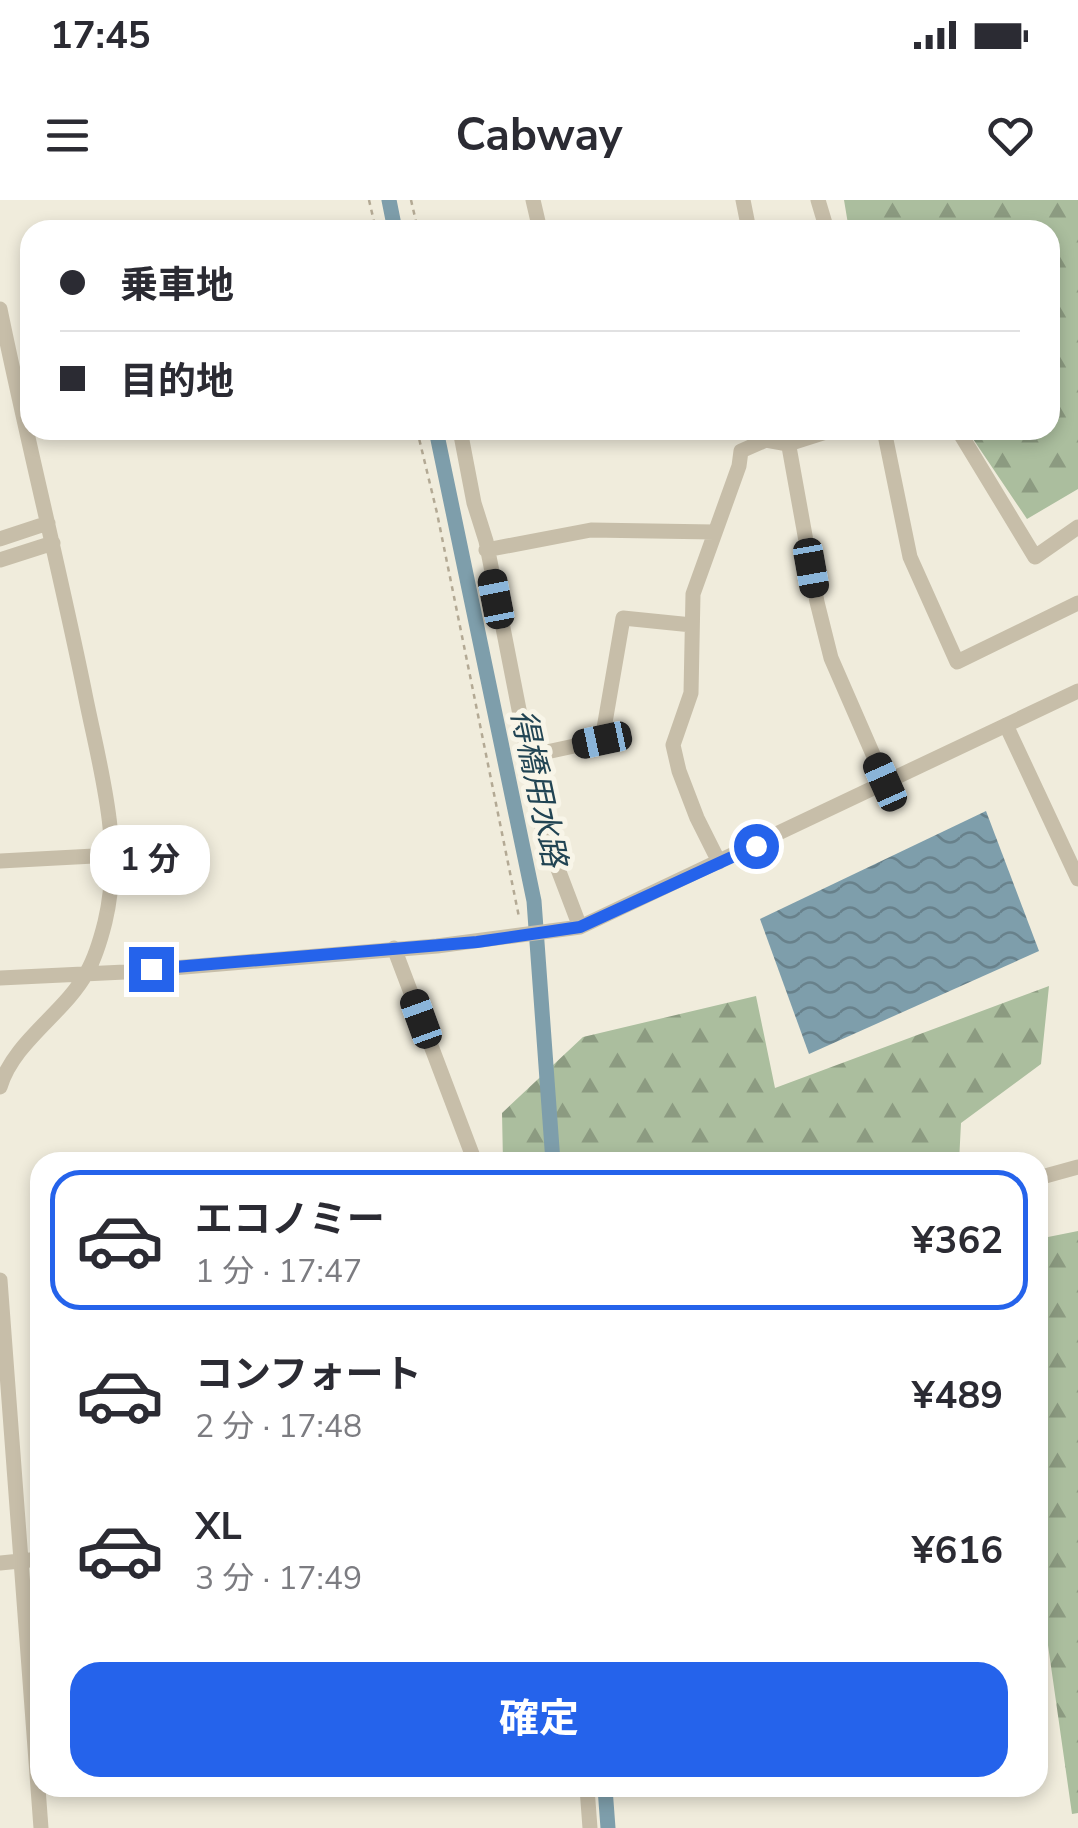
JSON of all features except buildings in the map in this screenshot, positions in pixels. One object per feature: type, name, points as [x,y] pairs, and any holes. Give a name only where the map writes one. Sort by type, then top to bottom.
[{"type":"street","points":[[0,309],[20,404]]},
{"type":"street","points":[[0,1087],[23,1048],[87,973],[104,926],[112,886],[110,816],[28,440]]},
{"type":"street","points":[[462,440],[542,827],[580,927]]},
{"type":"street","points":[[719,862],[691,802],[673,745],[691,693],[693,594],[739,466],[740,451],[766,440]]},
{"type":"street","points":[[788,440],[831,658],[885,782]]},
{"type":"street","points":[[886,440],[910,557],[957,662],[1078,603]]},
{"type":"street","points":[[964,440],[1035,557],[1078,527]]},
{"type":"street","points":[[0,539],[48,523]]},
{"type":"street","points":[[486,550],[591,530],[714,532]]},
{"type":"street","points":[[0,560],[53,543]]},
{"type":"street","points":[[528,756],[602,740],[623,618],[692,624]]},
{"type":"street","points":[[0,978],[394,948],[580,927],[1078,692]]},
{"type":"street","points":[[1006,725],[1078,878]]},
{"type":"street","points":[[0,860],[113,855]]},
{"type":"street","points":[[394,948],[471,1152]]},
{"type":"street","points":[[1048,1175],[1078,1167]]},
{"type":"street","points":[[0,1280],[30,1694]]},
{"type":"street","points":[[0,1563],[30,1560]]},
{"type":"street","points":[[38,1797],[41,1828]]},
{"type":"street","points":[[588,1797],[590,1828]]},
{"type":"path","points":[[419,440],[526,936]]},
{"type":"green space","points":[[844,200],[1078,200],[1078,489],[1027,519],[974,440],[1060,440],[1060,220],[847,220]]},
{"type":"green space","points":[[1049,986],[1041,1064],[961,1123],[960,1152],[503,1152],[502,1113],[583,1037],[756,996],[775,1088]]},
{"type":"green space","points":[[1078,1231],[1078,1813],[1072,1814],[1048,1645],[1048,1237]]},
{"type":"water","points":[[986,811],[1039,951],[809,1054],[760,919]]},
{"type":"waterway","name":"得橋用水路","points":[[389,200],[393,220]]},
{"type":"waterway","name":"得橋用水路","points":[[438,440],[534,901],[552,1152]]},
{"type":"waterway","name":"得橋用水路","points":[[606,1797],[608,1828]]},
{"type":"route","points":[[151,969],[477,942],[580,927],[756,846]]}]
